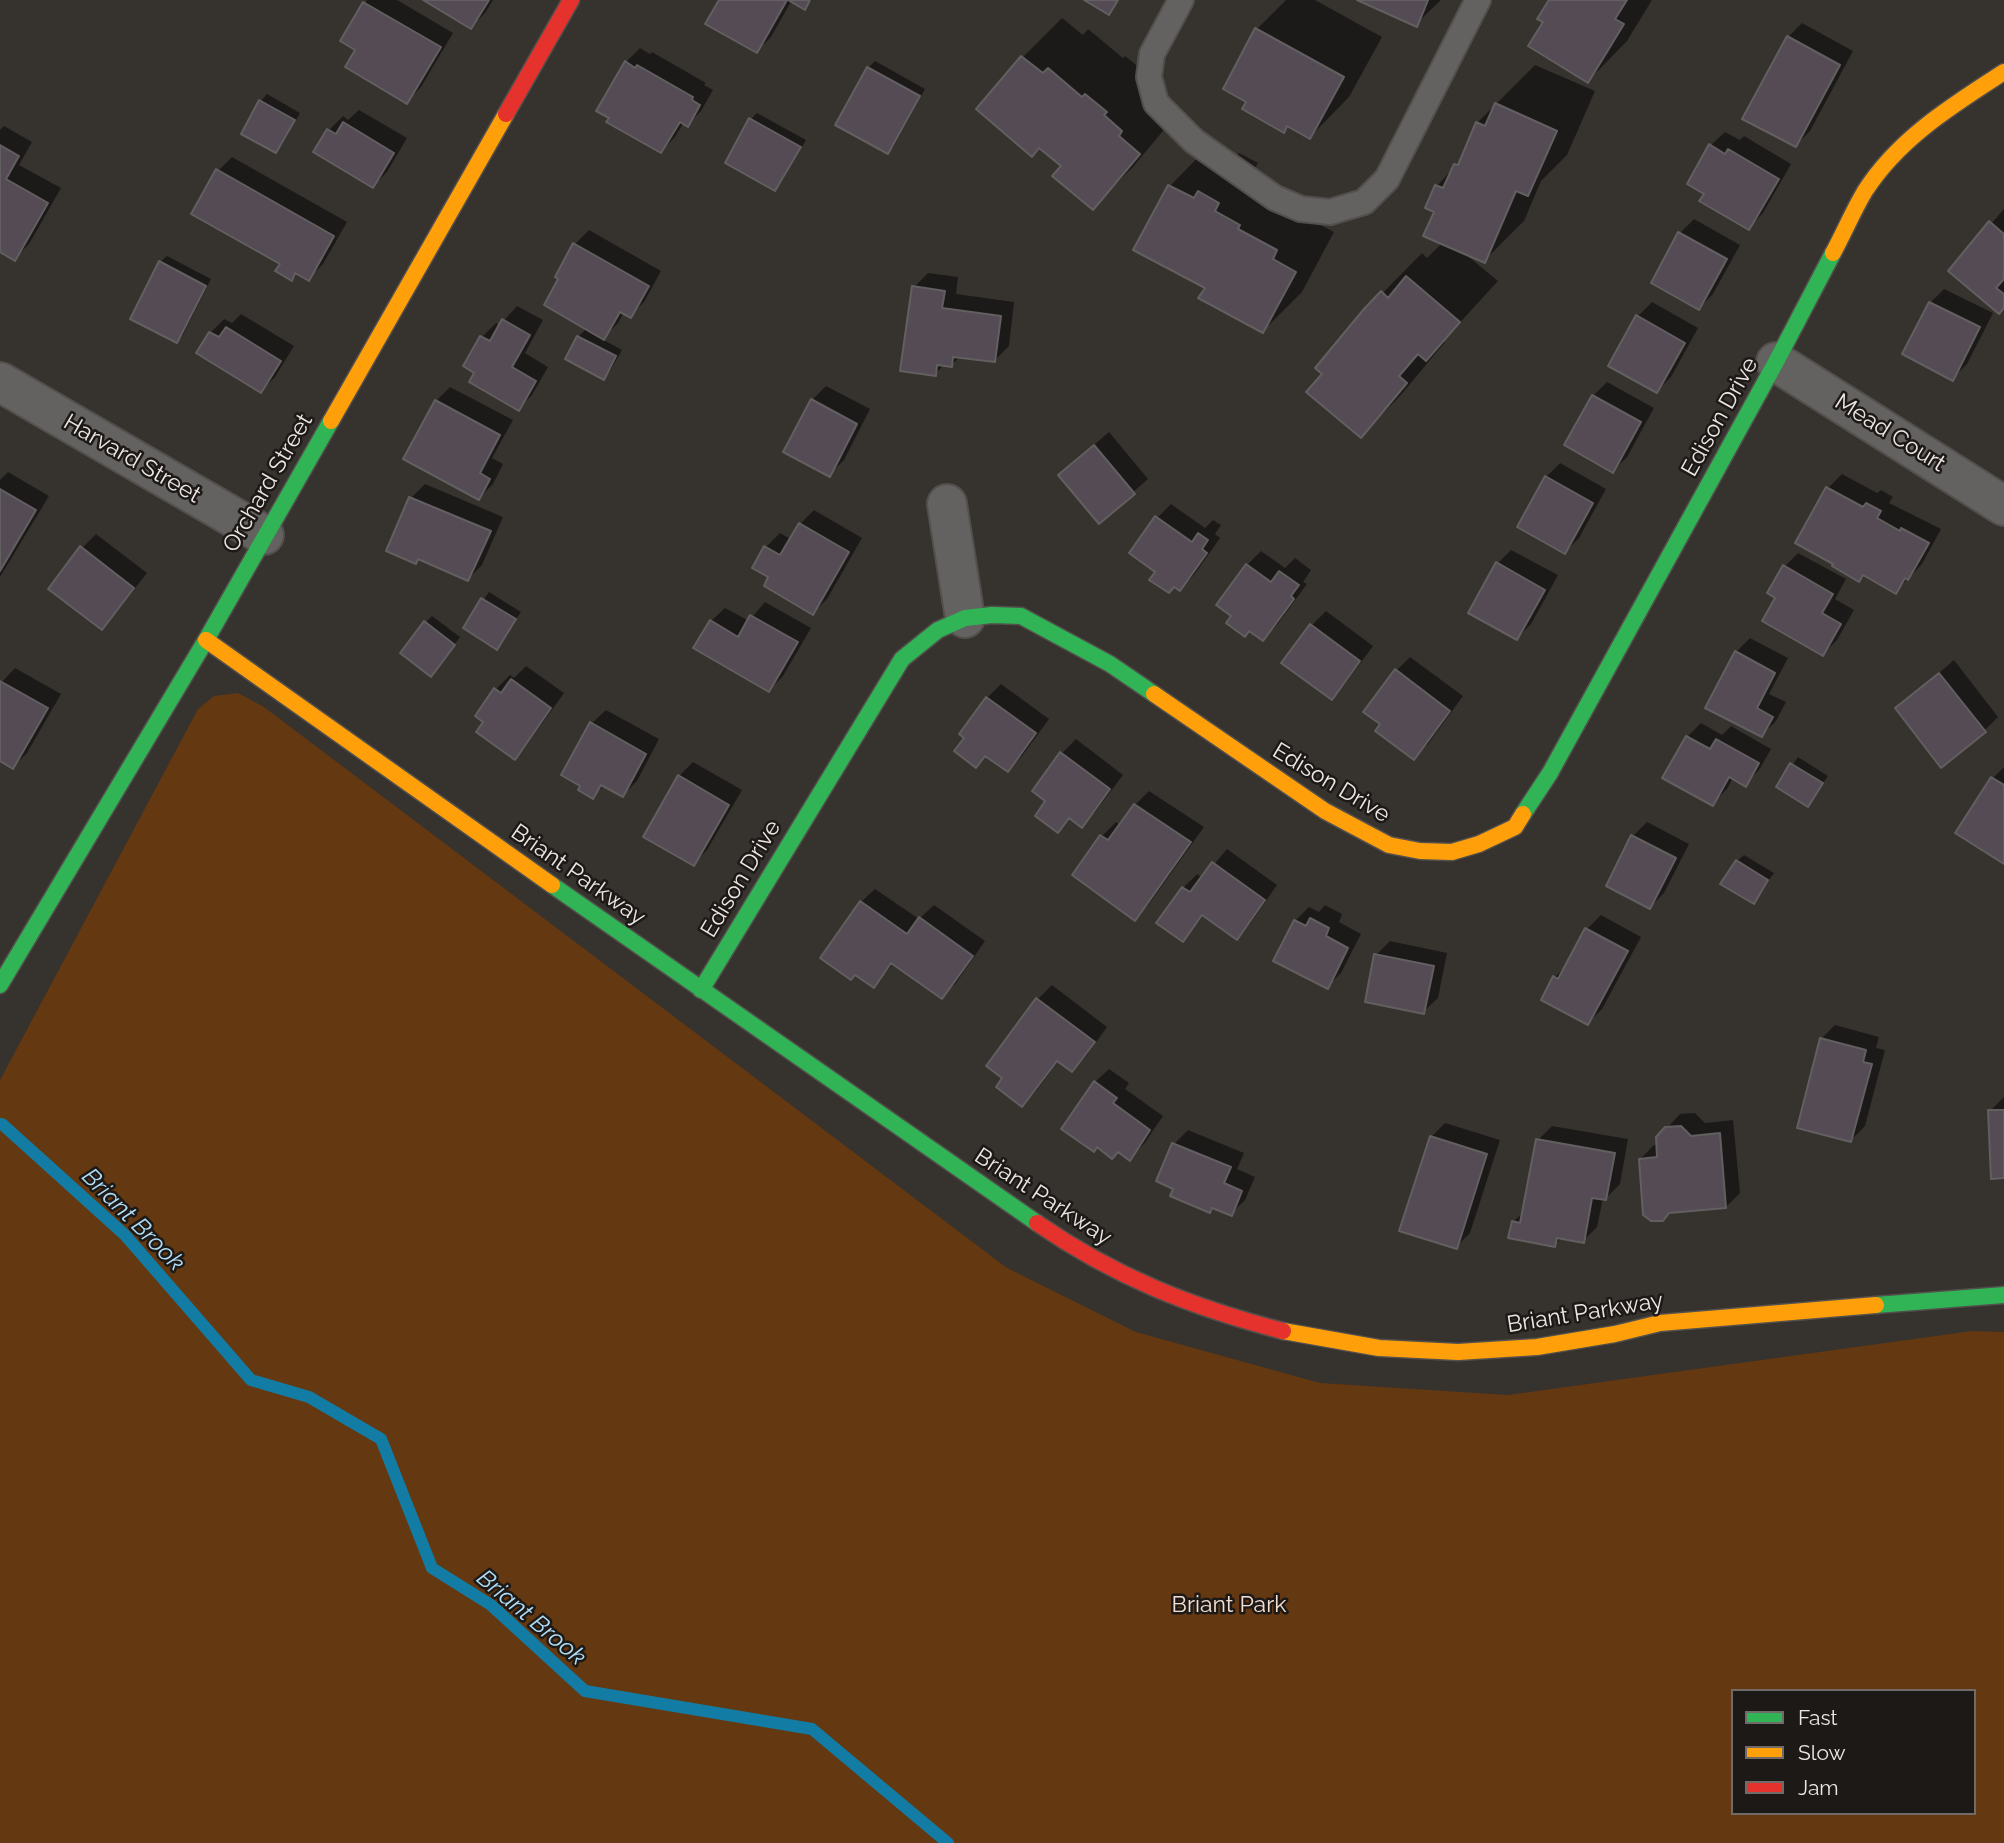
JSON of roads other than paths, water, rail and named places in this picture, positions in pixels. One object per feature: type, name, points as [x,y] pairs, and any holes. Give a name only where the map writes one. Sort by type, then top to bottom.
[{"type":"street","name":"Orchard Street","points":[[0,985],[206,640],[571,0]]},
{"type":"street","name":"Edison Drive","points":[[701,990],[902,659],[938,630],[965,618],[1021,616],[1110,664],[1325,811],[1389,845],[1420,851],[1452,852],[1479,844],[1515,827],[1550,774],[1776,362],[1866,190],[1904,143],[1948,108],[2004,72]]},
{"type":"street","name":"Mead Court","points":[[1776,362],[2004,506]]},
{"type":"street","name":"Harvard Street","points":[[0,382],[264,535]]},
{"type":"street","points":[[947,504],[965,618]]},
{"type":"street","name":"Briant Parkway","points":[[206,640],[701,990],[1079,1252],[1150,1288],[1224,1316],[1301,1336],[1379,1348],[1471,1351],[1537,1347],[1615,1334],[1660,1323],[2004,1295]]},
{"type":"lane","points":[[1181,0],[1152,54],[1149,77],[1156,103],[1194,141],[1276,198],[1301,209],[1330,212],[1364,202],[1387,179],[1478,0]]},
{"type":"waterway","name":"Briant Brook","points":[[2,1124],[125,1235],[251,1380],[309,1397],[381,1439],[432,1568],[491,1605],[585,1691],[812,1729],[948,1843]]},
{"type":"park label","name":"Briant Park","points":[[1229,1605]]}]
